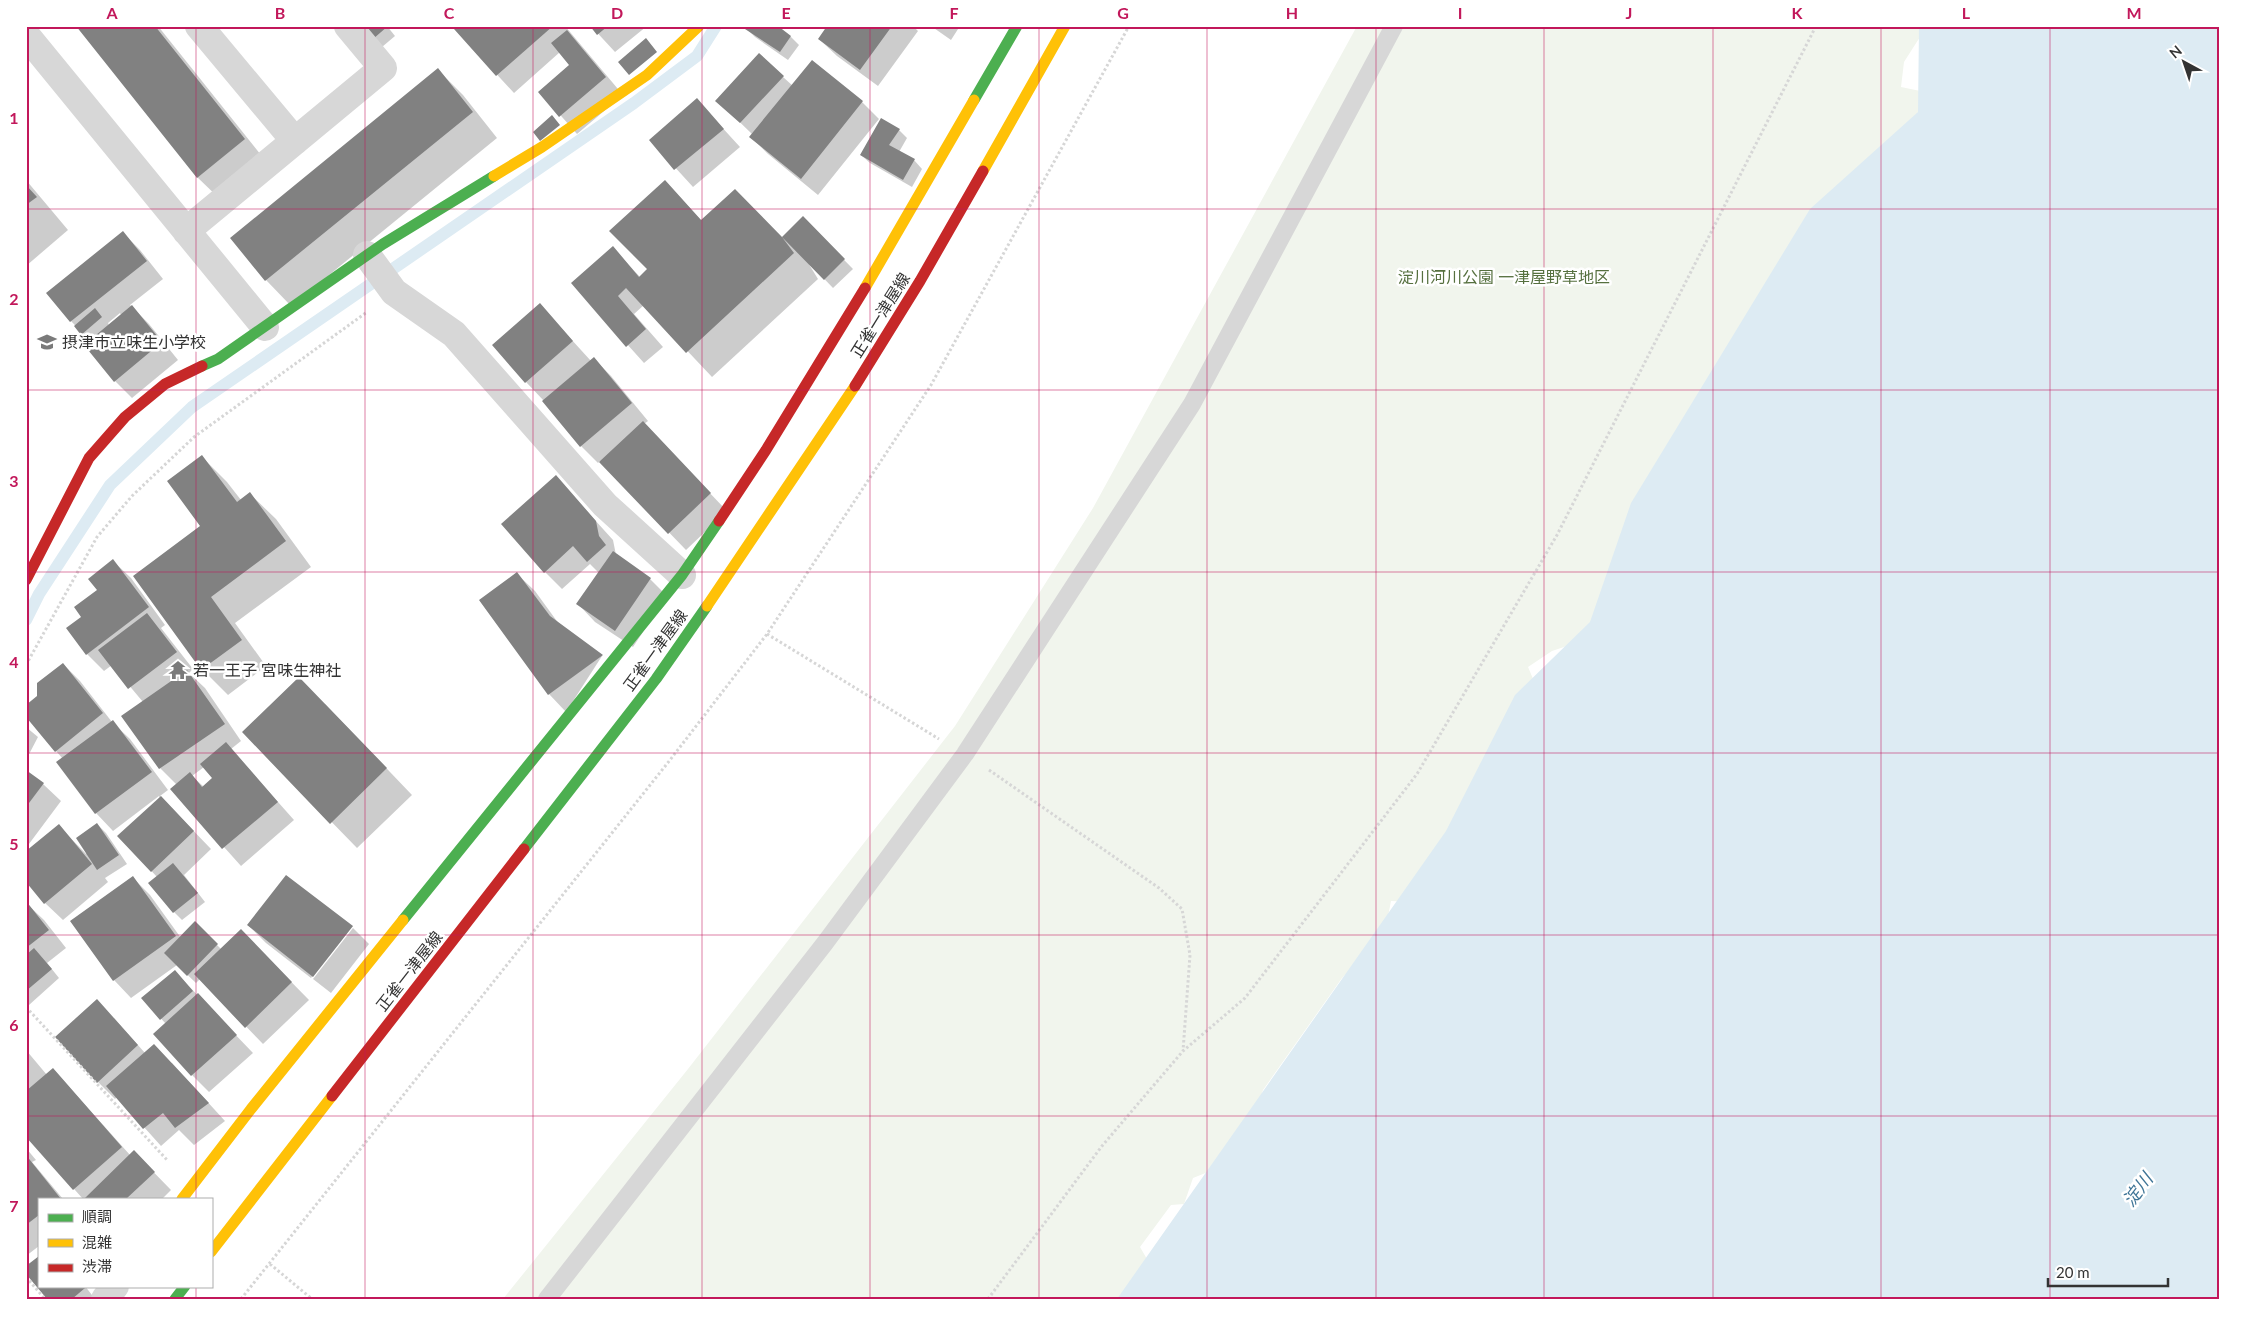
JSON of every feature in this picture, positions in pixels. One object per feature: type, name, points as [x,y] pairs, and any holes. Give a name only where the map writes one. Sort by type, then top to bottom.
[{"type":"street","points":[[199,26],[295,141]]},
{"type":"street","points":[[186,231],[382,68],[348,26]]},
{"type":"street","points":[[26,580],[89,458],[124,416],[165,384],[218,359],[368,255],[542,147],[639,80],[699,26]]},
{"type":"street","points":[[183,1198],[251,1109],[682,575],[771,442],[914,206],[1017,26]]},
{"type":"street","name":"正雀一津屋線","points":[[212,1251],[656,679],[755,537],[851,392],[920,281],[1065,26]]},
{"type":"street","points":[[26,35],[265,327]]},
{"type":"street","points":[[368,255],[394,292],[454,334],[605,505],[682,575]]},
{"type":"street","points":[[105,1299],[113,1288]]},
{"type":"street","points":[[175,1299],[183,1288]]},
{"type":"lane","points":[[547,1299],[825,943],[965,754],[1192,404],[1394,26]]},
{"type":"path","points":[[242,1299],[670,760],[767,634],[931,385],[1129,26]]},
{"type":"path","points":[[988,1299],[1102,1146],[1183,1051],[1245,998],[1417,774],[1557,535],[1816,26]]},
{"type":"path","points":[[26,665],[97,538],[132,496],[194,437],[394,292]]},
{"type":"path","points":[[767,634],[965,754],[1159,888],[1182,908],[1190,955],[1183,1051]]},
{"type":"path","points":[[26,1007],[192,1186]]},
{"type":"path","points":[[270,1264],[312,1299]]},
{"type":"path","points":[[26,1277],[45,1299]]},
{"type":"green space","name":"淀川河川公園 一津屋野草地区","points":[[1357,26],[1927,26],[1904,62],[1901,87],[1930,93],[1588,639],[1552,651],[1528,667],[1542,700],[1416,902],[1391,901],[1384,937],[1342,978],[1263,1090],[1250,1131],[1233,1162],[1193,1178],[1184,1204],[1171,1205],[1140,1247],[1151,1266],[1130,1299],[503,1299],[688,1069],[955,726],[1093,508]]},
{"type":"water","name":"淀川","points":[[1919,26],[2220,26],[2220,1299],[1117,1299],[1446,831],[1515,695],[1590,622],[1631,503],[1810,209],[1918,112]]},
{"type":"building","points":[[76,26],[155,26],[245,139],[197,178]]},
{"type":"building","points":[[361,26],[388,26],[373,39]]},
{"type":"building","points":[[457,26],[553,26],[496,76],[454,29]]},
{"type":"building","points":[[590,26],[608,26],[597,35]]},
{"type":"building","points":[[747,26],[778,26],[791,36],[780,52],[745,29]]},
{"type":"building","points":[[827,26],[892,26],[860,70],[818,39]]},
{"type":"building","points":[[567,30],[606,77],[559,117],[538,92],[569,65],[551,43]]},
{"type":"building","points":[[646,38],[657,52],[629,75],[618,62]]},
{"type":"building","points":[[759,53],[784,76],[740,123],[715,101]]},
{"type":"building","points":[[812,60],[863,101],[801,179],[749,137]]},
{"type":"building","points":[[438,68],[473,112],[265,281],[230,238]]},
{"type":"building","points":[[697,98],[724,129],[674,170],[649,140]]},
{"type":"building","points":[[552,115],[560,125],[540,141],[533,132]]},
{"type":"building","points":[[881,118],[900,129],[889,145],[915,159],[903,180],[860,155]]},
{"type":"building","points":[[665,180],[701,220],[735,189],[782,237],[794,253],[686,353],[626,288],[618,296],[646,329],[626,347],[571,283],[613,246],[639,277],[647,269],[609,231]]},
{"type":"building","points":[[26,185],[37,197],[26,205]]},
{"type":"building","points":[[803,216],[845,259],[824,280],[782,237]]},
{"type":"building","points":[[123,231],[147,261],[70,322],[46,293]]},
{"type":"building","points":[[540,303],[573,341],[525,383],[492,345]]},
{"type":"building","points":[[132,305],[162,342],[114,382],[84,345]]},
{"type":"building","points":[[95,308],[102,317],[81,335],[74,326]]},
{"type":"building","points":[[594,357],[632,403],[580,447],[542,401]]},
{"type":"building","points":[[643,421],[711,493],[668,534],[599,462]]},
{"type":"building","points":[[202,455],[237,502],[250,492],[286,541],[211,597],[242,640],[201,670],[133,576],[200,526],[167,481]]},
{"type":"building","points":[[556,475],[596,521],[599,536],[606,545],[587,562],[573,546],[544,573],[501,524]]},
{"type":"building","points":[[613,551],[651,578],[615,631],[576,604]]},
{"type":"building","points":[[113,559],[149,607],[86,655],[66,628],[81,617],[74,607],[97,590],[88,579]]},
{"type":"building","points":[[517,572],[550,616],[603,655],[548,695],[479,600]]},
{"type":"building","points":[[147,613],[177,652],[128,689],[98,650]]},
{"type":"building","points":[[63,663],[103,713],[55,752],[26,717],[26,705],[37,696],[37,683]]},
{"type":"building","points":[[187,670],[225,724],[159,769],[121,716]]},
{"type":"building","points":[[299,677],[387,768],[330,824],[242,732]]},
{"type":"building","points":[[113,720],[152,772],[95,814],[56,762]]},
{"type":"building","points":[[226,742],[278,802],[222,849],[170,789],[190,772],[202,787],[212,778],[200,764]]},
{"type":"building","points":[[26,770],[44,783],[26,807]]},
{"type":"building","points":[[161,796],[194,831],[151,872],[117,836]]},
{"type":"building","points":[[97,823],[119,855],[97,870],[76,838]]},
{"type":"building","points":[[59,824],[92,864],[44,904],[26,882],[26,851]]},
{"type":"building","points":[[173,863],[198,893],[173,913],[148,883]]},
{"type":"building","points":[[286,875],[353,926],[313,977],[247,925]]},
{"type":"building","points":[[133,876],[176,936],[113,981],[70,921]]},
{"type":"building","points":[[26,901],[49,930],[26,948]]},
{"type":"building","points":[[195,921],[218,944],[187,976],[164,953]]},
{"type":"building","points":[[241,929],[292,982],[245,1028],[194,974]]},
{"type":"building","points":[[34,948],[52,969],[26,991],[26,955]]},
{"type":"building","points":[[175,970],[193,991],[160,1020],[141,998]]},
{"type":"building","points":[[198,993],[237,1035],[191,1076],[153,1034]]},
{"type":"building","points":[[97,999],[138,1045],[97,1083],[55,1037]]},
{"type":"building","points":[[154,1044],[209,1103],[175,1128],[163,1113],[143,1129],[106,1086]]},
{"type":"building","points":[[53,1068],[122,1147],[73,1190],[26,1137],[26,1091]]},
{"type":"building","points":[[134,1150],[155,1172],[127,1198],[85,1198]]},
{"type":"building","points":[[26,1155],[60,1198],[38,1198],[38,1216],[26,1225]]},
{"type":"building","points":[[38,1257],[38,1288],[85,1288],[72,1299],[47,1299],[26,1274],[26,1266]]},
{"type":"waterway","points":[[26,620],[39,594],[110,485],[192,407],[634,103],[697,56],[716,26]]},
{"type":"traffic: fast","points":[[974,100],[1017,26]]},
{"type":"traffic: fast","points":[[202,366],[218,359],[383,244],[494,176]]},
{"type":"traffic: fast","points":[[403,920],[682,575],[719,521]]},
{"type":"traffic: fast","points":[[524,849],[656,679],[707,606]]},
{"type":"traffic: fast","points":[[175,1299],[183,1288]]},
{"type":"traffic: slow","points":[[494,176],[542,147],[647,75],[699,26]]},
{"type":"traffic: slow","points":[[983,171],[1065,26]]},
{"type":"traffic: slow","points":[[865,288],[974,100]]},
{"type":"traffic: slow","points":[[707,606],[855,386]]},
{"type":"traffic: slow","points":[[183,1198],[251,1109],[403,920]]},
{"type":"traffic: slow","points":[[212,1251],[332,1096]]},
{"type":"traffic: jam","points":[[855,386],[920,281],[983,171]]},
{"type":"traffic: jam","points":[[719,521],[766,450],[865,288]]},
{"type":"traffic: jam","points":[[26,580],[89,458],[125,417],[165,384],[202,366]]},
{"type":"traffic: jam","points":[[332,1096],[524,849]]},
{"type":"place","name":"摂津市立味生小学校","points":[[47,342]]},
{"type":"place","name":"若一王子 宮味生神社","points":[[178,670]]}]
